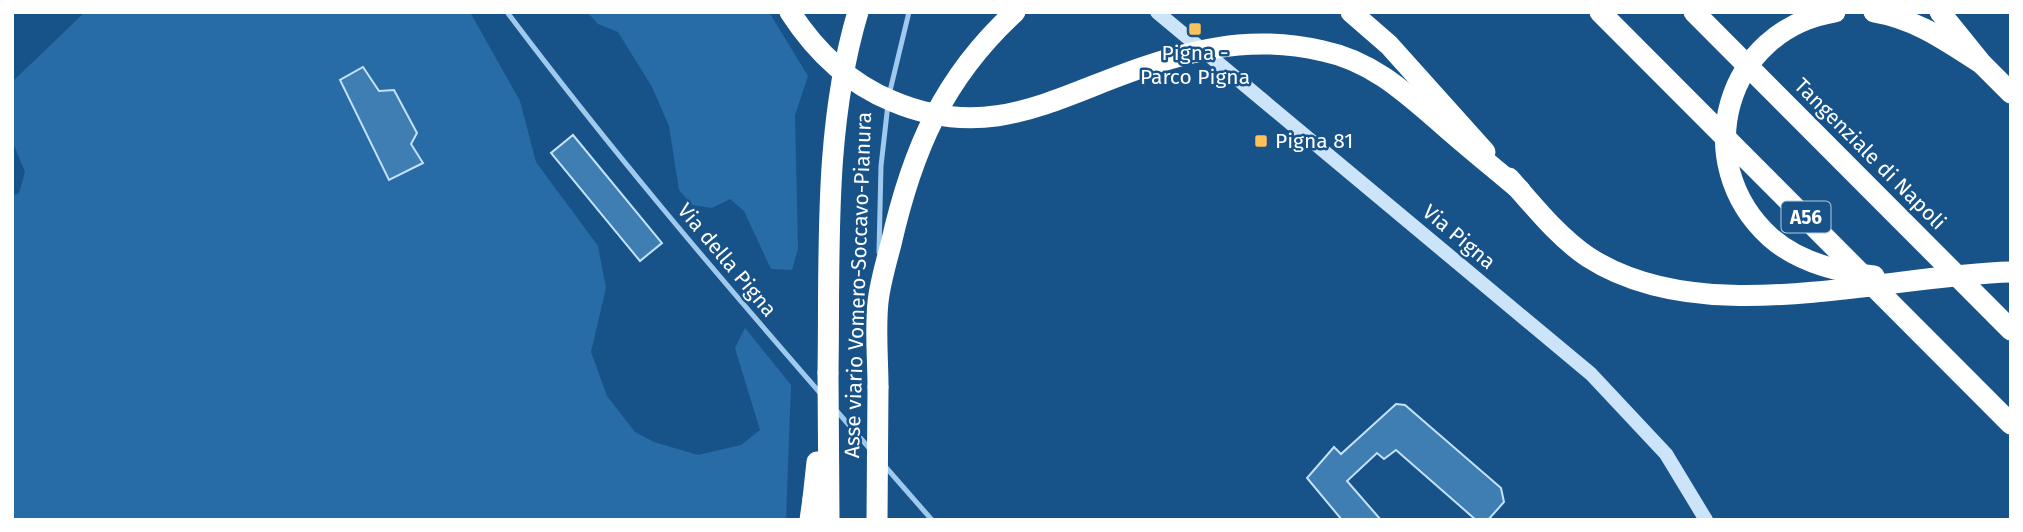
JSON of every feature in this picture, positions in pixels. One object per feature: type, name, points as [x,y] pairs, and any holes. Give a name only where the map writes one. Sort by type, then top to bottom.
[{"type":"highway","points":[[790,12],[816,49],[859,85],[906,107],[951,117],[1010,115],[1063,99],[1153,63],[1226,46],[1258,42],[1326,51],[1361,63],[1388,78],[1520,190]]},
{"type":"highway","name":"Asse viario Vomero-Soccavo-Pianura","points":[[820,514],[828,373],[832,160],[843,73],[858,12]]},
{"type":"highway","points":[[878,300],[906,181],[926,134],[948,90],[971,56],[1014,12]]},
{"type":"highway","points":[[1351,12],[1389,45],[1554,228],[1586,256],[1645,284],[1684,293],[1730,296],[1817,291],[2011,272]]},
{"type":"highway","name":"A56","points":[[1600,12],[2011,424]]},
{"type":"highway","name":"Tangenziale di Napoli","points":[[1694,12],[2011,330]]},
{"type":"highway","points":[[1835,12],[1818,15],[1796,24],[1763,46],[1748,63],[1728,107],[1724,127],[1726,153],[1733,182],[1755,220],[1771,237],[1792,252],[1844,273],[1914,281]]},
{"type":"highway","points":[[1940,12],[1982,64],[2011,93]]},
{"type":"highway","points":[[1882,14],[1925,27],[1982,64]]},
{"type":"highway","name":"Asse viario Vomero-Soccavo-Pianura","points":[[877,520],[878,300]]},
{"type":"main road","name":"Via Pigna","points":[[1157,12],[1591,374],[1666,454],[1706,520]]},
{"type":"lane","name":"Via della Pigna","points":[[507,12],[550,70],[724,283],[932,520]]},
{"type":"lane","name":"Asse viario Vomero-Soccavo-Pianura","points":[[878,300],[881,166],[885,120],[909,12]]},
{"type":"shaded area","points":[[85,12],[470,12],[520,101],[536,162],[598,246],[606,288],[591,352],[607,396],[635,432],[654,442],[698,455],[741,445],[760,430],[735,348],[745,328],[791,385],[786,520],[12,520],[12,196],[19,193],[25,172],[12,140],[12,82]]},
{"type":"shaded area","points":[[587,12],[769,12],[808,76],[795,115],[798,249],[792,270],[771,269],[744,211],[730,199],[712,208],[692,205],[679,190],[669,126],[652,87],[618,32],[598,24]]},
{"type":"building","points":[[363,67],[379,91],[394,90],[417,133],[411,144],[423,163],[389,180],[340,80]]},
{"type":"building","points":[[573,135],[662,243],[640,261],[551,153]]},
{"type":"building","points":[[1396,404],[1405,405],[1501,488],[1504,502],[1488,520],[1476,520],[1396,450],[1384,459],[1377,453],[1347,481],[1381,520],[1342,520],[1307,478],[1334,447],[1341,454]]},
{"type":"place","name":"Pigna - Parco Pigna","points":[[1195,29]]},
{"type":"place","name":"Pigna 81","points":[[1261,141]]}]
